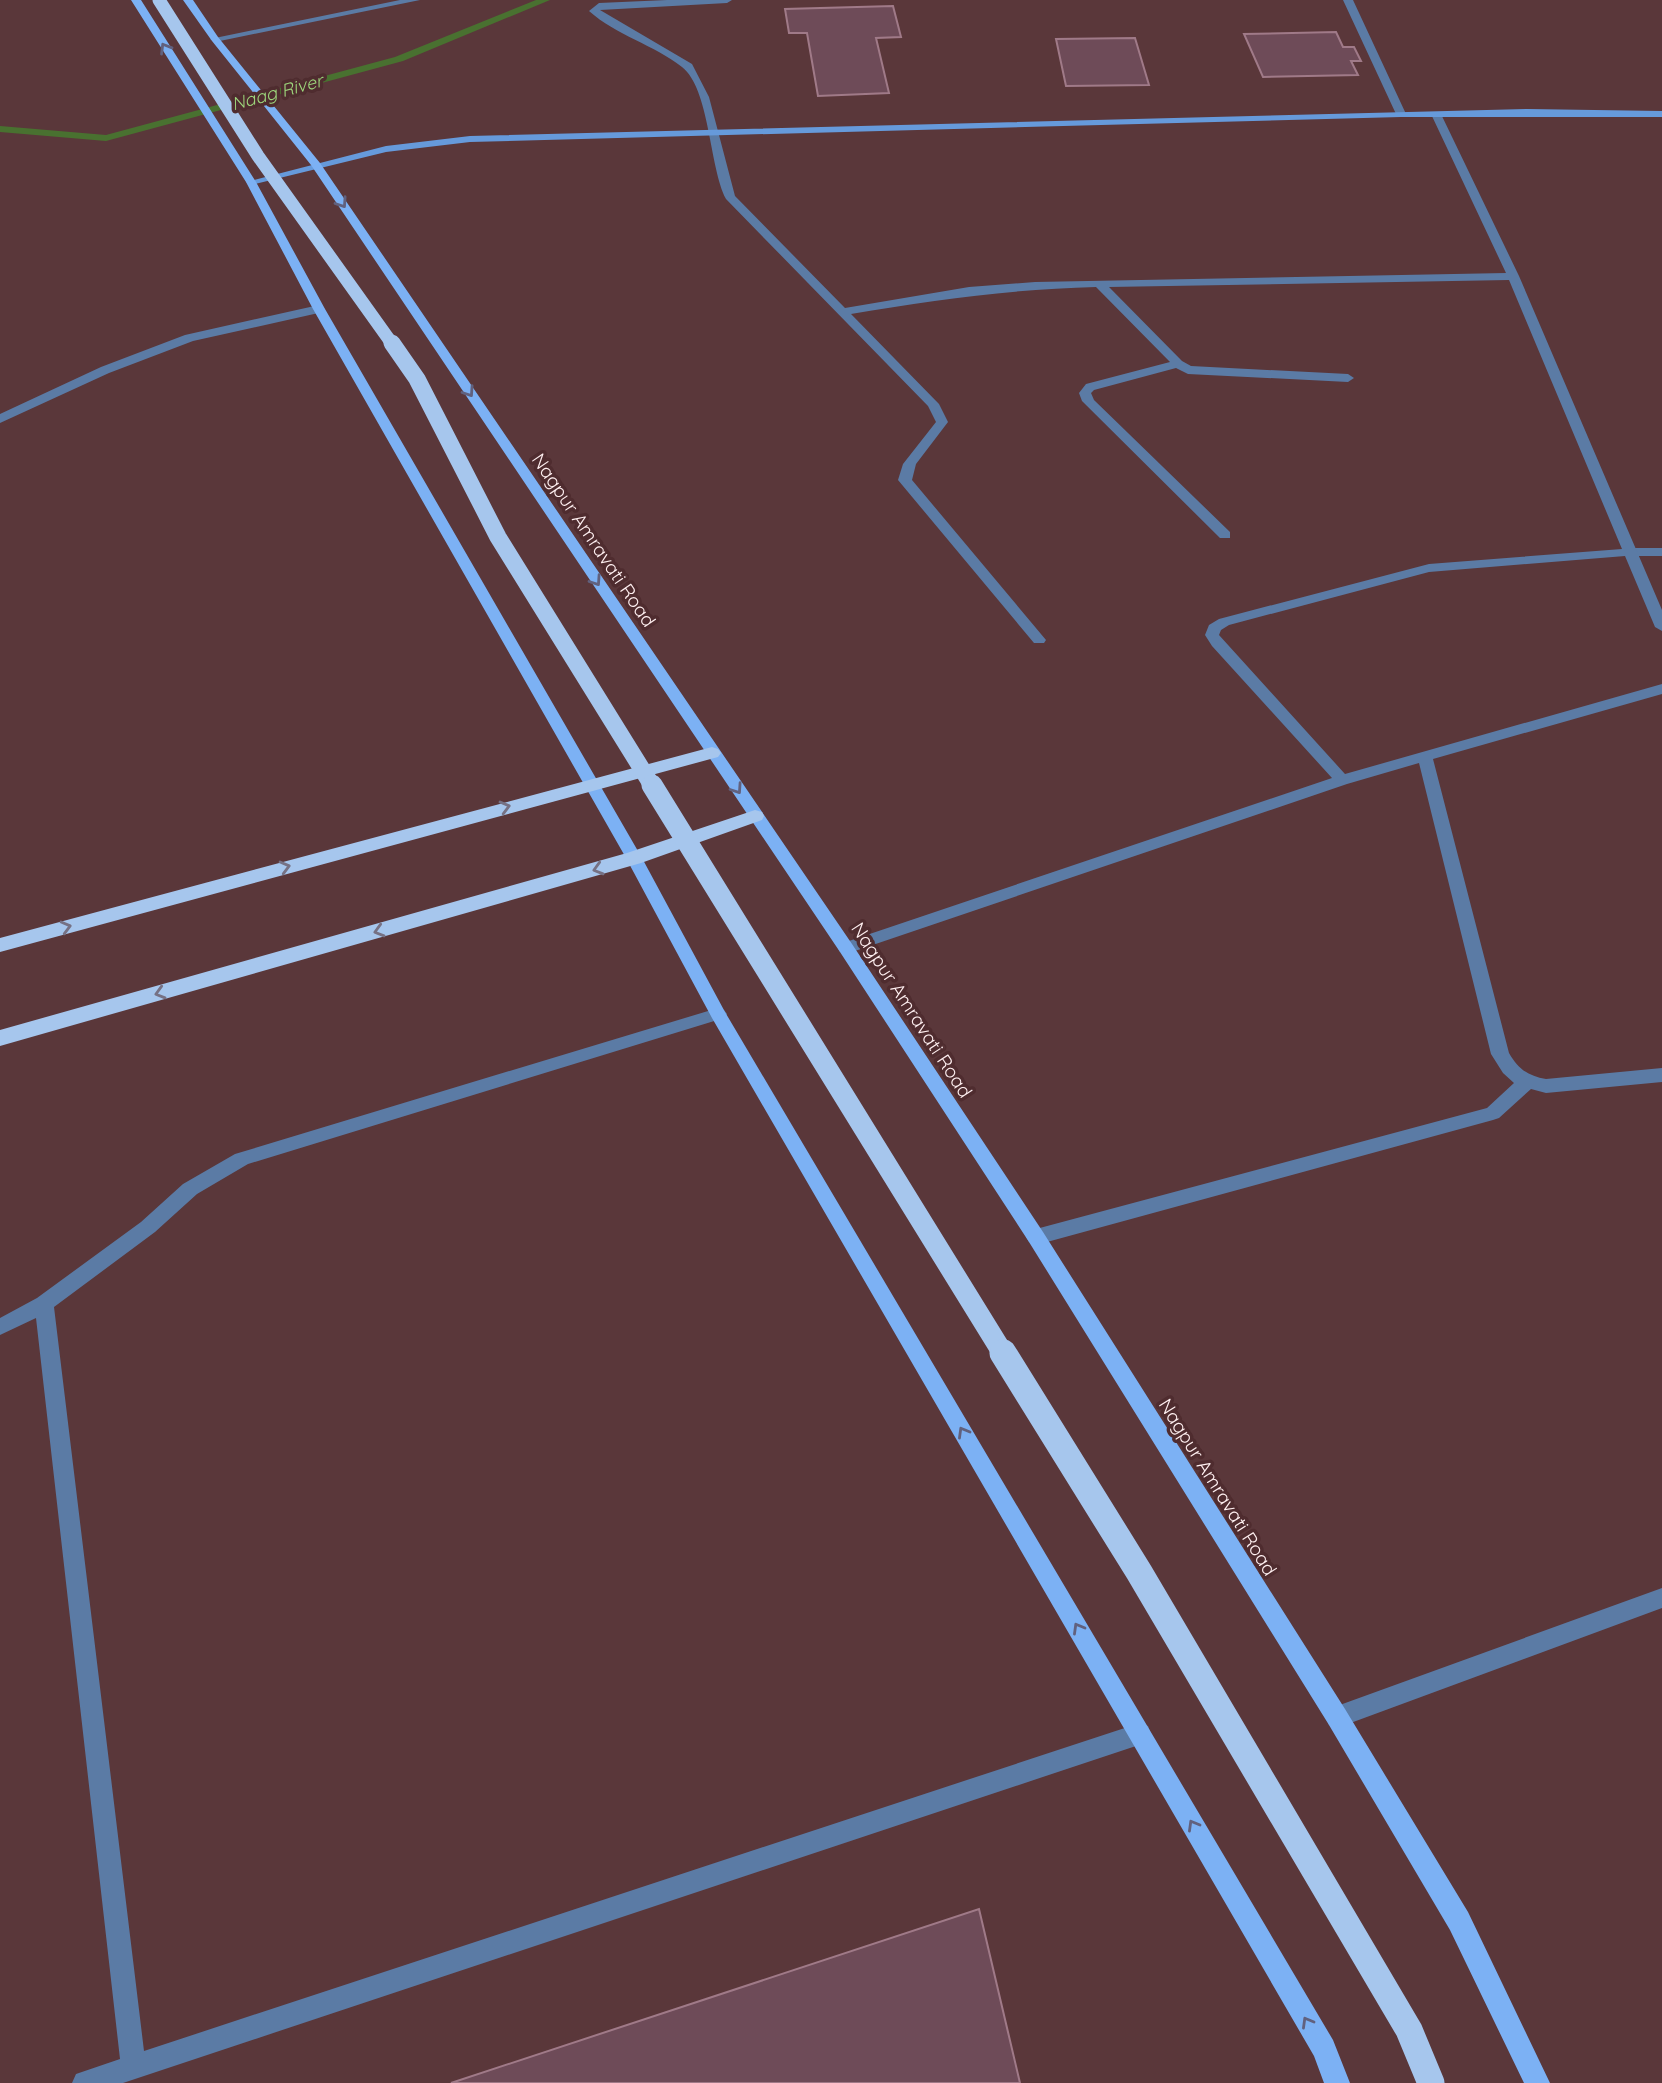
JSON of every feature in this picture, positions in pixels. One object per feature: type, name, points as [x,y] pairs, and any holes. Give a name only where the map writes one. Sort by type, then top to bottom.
[{"type":"highway","points":[[159,0],[258,156],[417,379],[498,537],[1139,1572],[1409,2030],[1431,2083]]},
{"type":"highway","points":[[0,945],[712,753]]},
{"type":"highway","points":[[0,1038],[634,859],[755,816]]},
{"type":"main road","points":[[136,0],[251,182],[319,309],[634,859],[718,1014],[1324,2049],[1337,2083]]},
{"type":"main road","name":"Nagpur Amravati Road","points":[[188,0],[215,39],[315,163],[846,948],[1036,1237],[1337,1717],[1459,1921],[1537,2083]]},
{"type":"street","points":[[215,39],[415,0]]},
{"type":"street","points":[[727,0],[594,8],[598,16],[672,54],[688,66],[699,80],[716,130],[721,174],[730,197],[933,404],[942,422],[910,464],[905,480],[1040,640]]},
{"type":"street","points":[[1348,0],[1401,114]]},
{"type":"street","points":[[251,182],[315,163],[386,149],[470,139],[716,130],[1401,114],[1662,114]]},
{"type":"street","points":[[1436,114],[1513,276],[1662,627]]},
{"type":"street","points":[[842,312],[969,290],[1098,283],[1513,276]]},
{"type":"street","points":[[1098,283],[1178,364],[1188,370],[1348,378]]},
{"type":"street","points":[[0,419],[105,370],[189,338],[319,309]]},
{"type":"street","points":[[1178,364],[1090,387],[1085,393],[1088,401],[1225,535]]},
{"type":"street","points":[[1342,780],[1217,643],[1212,635],[1214,628],[1224,622],[1429,568],[1630,552],[1662,552]]},
{"type":"street","points":[[846,948],[1342,780],[1662,689]]},
{"type":"street","points":[[1425,757],[1500,1054],[1511,1074],[1527,1082],[1546,1086],[1662,1075]]},
{"type":"street","points":[[0,1327],[44,1304],[148,1227],[190,1189],[242,1159],[718,1014]]},
{"type":"street","points":[[1036,1237],[1493,1113],[1527,1082]]},
{"type":"street","points":[[44,1304],[133,2065]]},
{"type":"street","points":[[1337,1717],[1662,1598]]},
{"type":"street","points":[[85,2083],[1140,1734]]},
{"type":"building","points":[[893,6],[901,37],[876,38],[889,93],[818,96],[807,33],[789,33],[785,9]]},
{"type":"building","points":[[1336,32],[1343,47],[1354,47],[1361,61],[1351,61],[1358,75],[1263,77],[1244,34]]},
{"type":"building","points":[[1135,38],[1149,85],[1066,86],[1056,39]]},
{"type":"building","points":[[979,1909],[1020,2083],[451,2083]]},
{"type":"waterway","name":"Naag River","points":[[0,129],[106,138],[399,59],[545,0]]}]
